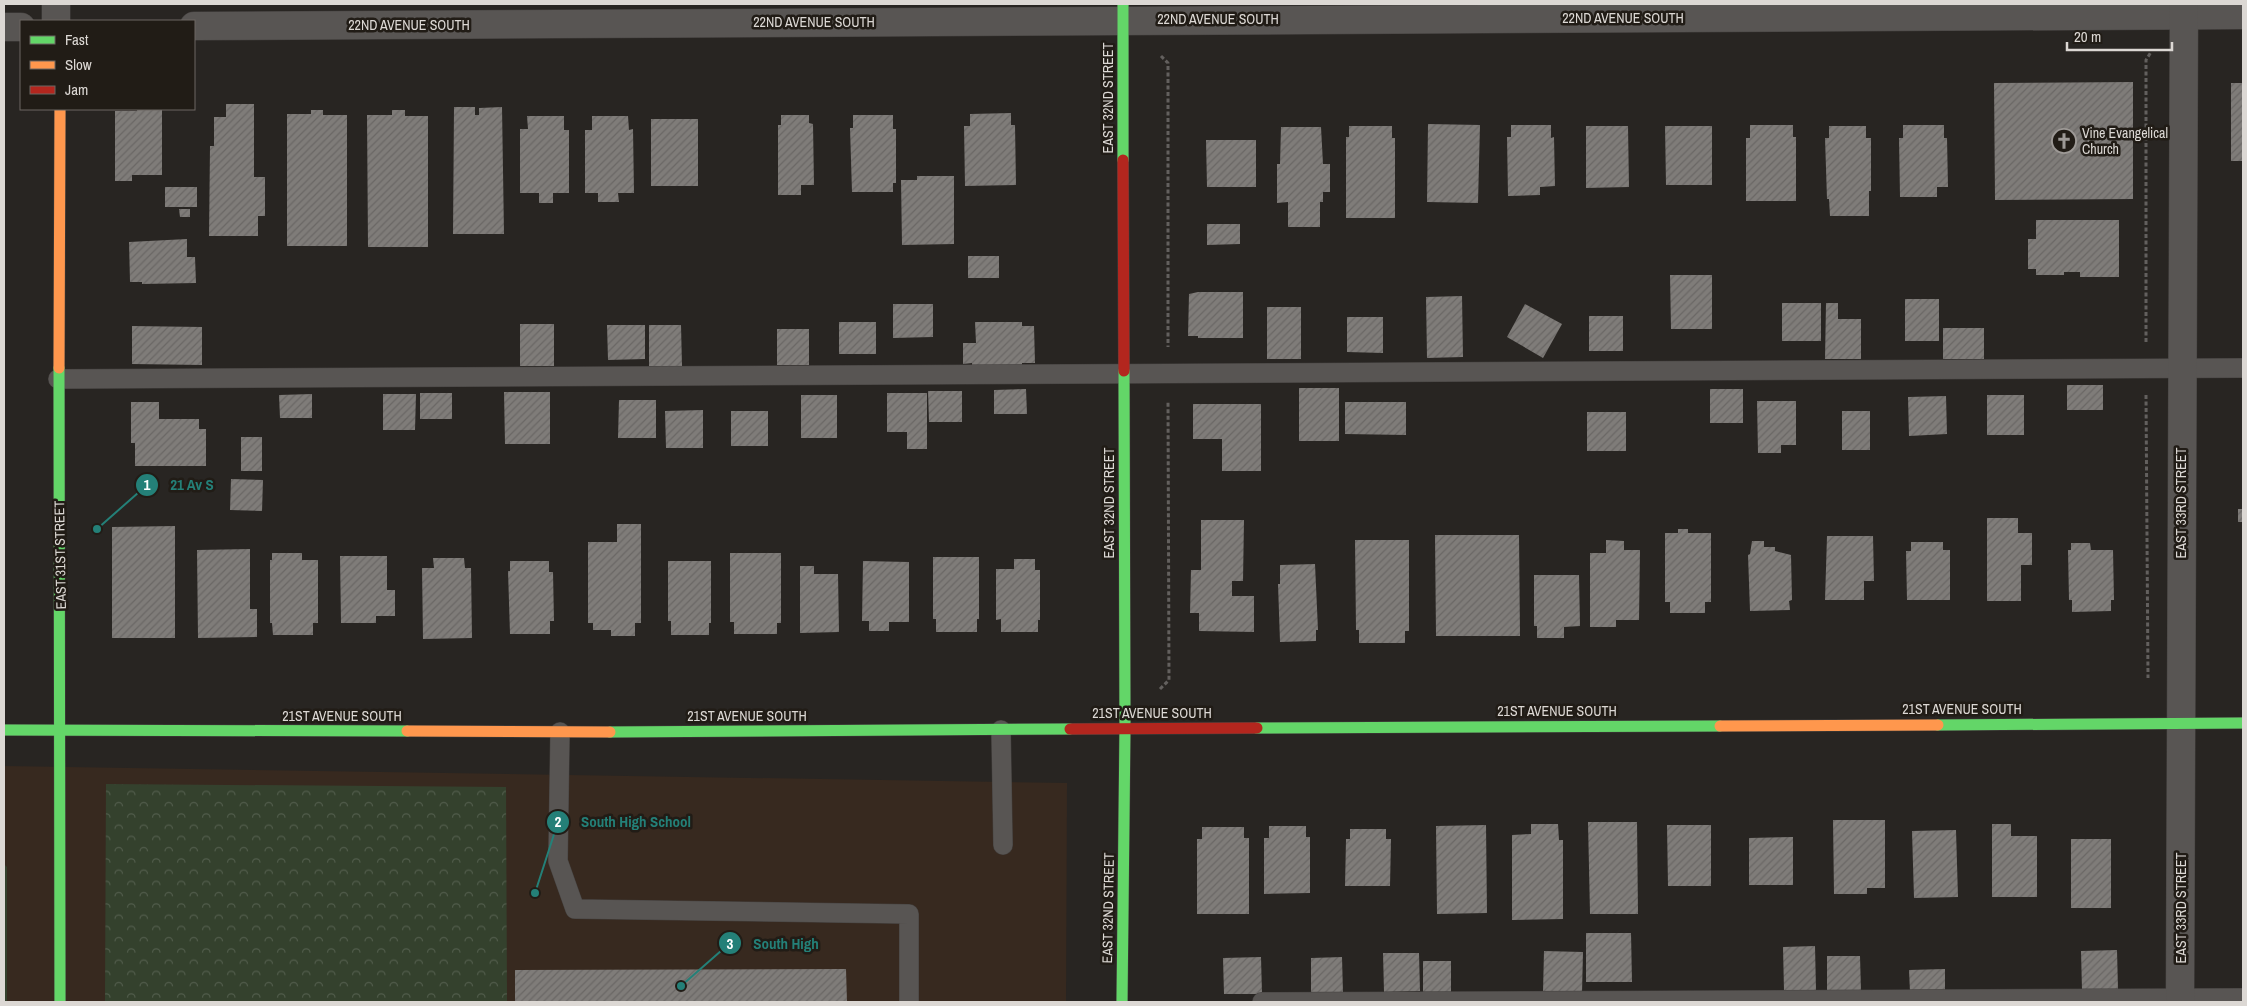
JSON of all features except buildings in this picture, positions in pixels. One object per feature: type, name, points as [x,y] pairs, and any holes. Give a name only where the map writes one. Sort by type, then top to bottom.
[{"type":"street","points":[[56,4],[56,20]]},
{"type":"street","name":"22ND AVENUE SOUTH","points":[[195,26],[1123,12],[2184,10],[2243,15]]},
{"type":"street","name":"EAST 33RD STREET","points":[[2180,1000],[2181,368],[2184,10]]},
{"type":"street","name":"EAST 32ND STREET","points":[[1122,1002],[1125,728],[1122,373],[1123,12]]},
{"type":"street","points":[[4,27],[20,27]]},
{"type":"street","name":"EAST 31ST STREET","points":[[60,110],[58,379],[60,1002]]},
{"type":"street","name":"21ST AVENUE SOUTH","points":[[4,730],[560,732],[2243,724]]},
{"type":"lane","points":[[58,379],[2243,368]]},
{"type":"lane","points":[[1001,730],[1003,845]]},
{"type":"lane","points":[[560,732],[558,861],[575,909],[908,914],[909,1002]]},
{"type":"lane","points":[[1262,1002],[2180,1000],[2243,998]]},
{"type":"shaded area","points":[[4,766],[1067,783],[1066,1002],[4,1002]]},
{"type":"green space","points":[[106,784],[506,787],[507,1002],[105,1002]]},
{"type":"green space","points":[[4,864],[7,867],[7,1002],[4,1002]]},
{"type":"traffic: fast","points":[[1123,4],[1123,160]]},
{"type":"traffic: fast","points":[[59,368],[60,1002]]},
{"type":"traffic: fast","points":[[1122,1002],[1125,727],[1124,371]]},
{"type":"traffic: fast","points":[[1938,725],[2243,723]]},
{"type":"traffic: fast","points":[[1257,728],[1720,726]]},
{"type":"traffic: fast","points":[[610,732],[1070,729]]},
{"type":"traffic: fast","points":[[4,730],[407,731]]},
{"type":"traffic: slow","points":[[59,368],[60,110]]},
{"type":"traffic: slow","points":[[1720,726],[1938,725]]},
{"type":"traffic: slow","points":[[407,731],[610,732]]},
{"type":"traffic: jam","points":[[1123,160],[1124,371]]},
{"type":"traffic: jam","points":[[1070,729],[1257,728]]},
{"type":"place","name":"Vine Evangelical Church","points":[[2064,141]]},
{"type":"place","name":"21 Av S","points":[[97,529]]},
{"type":"place","name":"South High School","points":[[535,893]]},
{"type":"place","name":"South High","points":[[681,986]]}]
